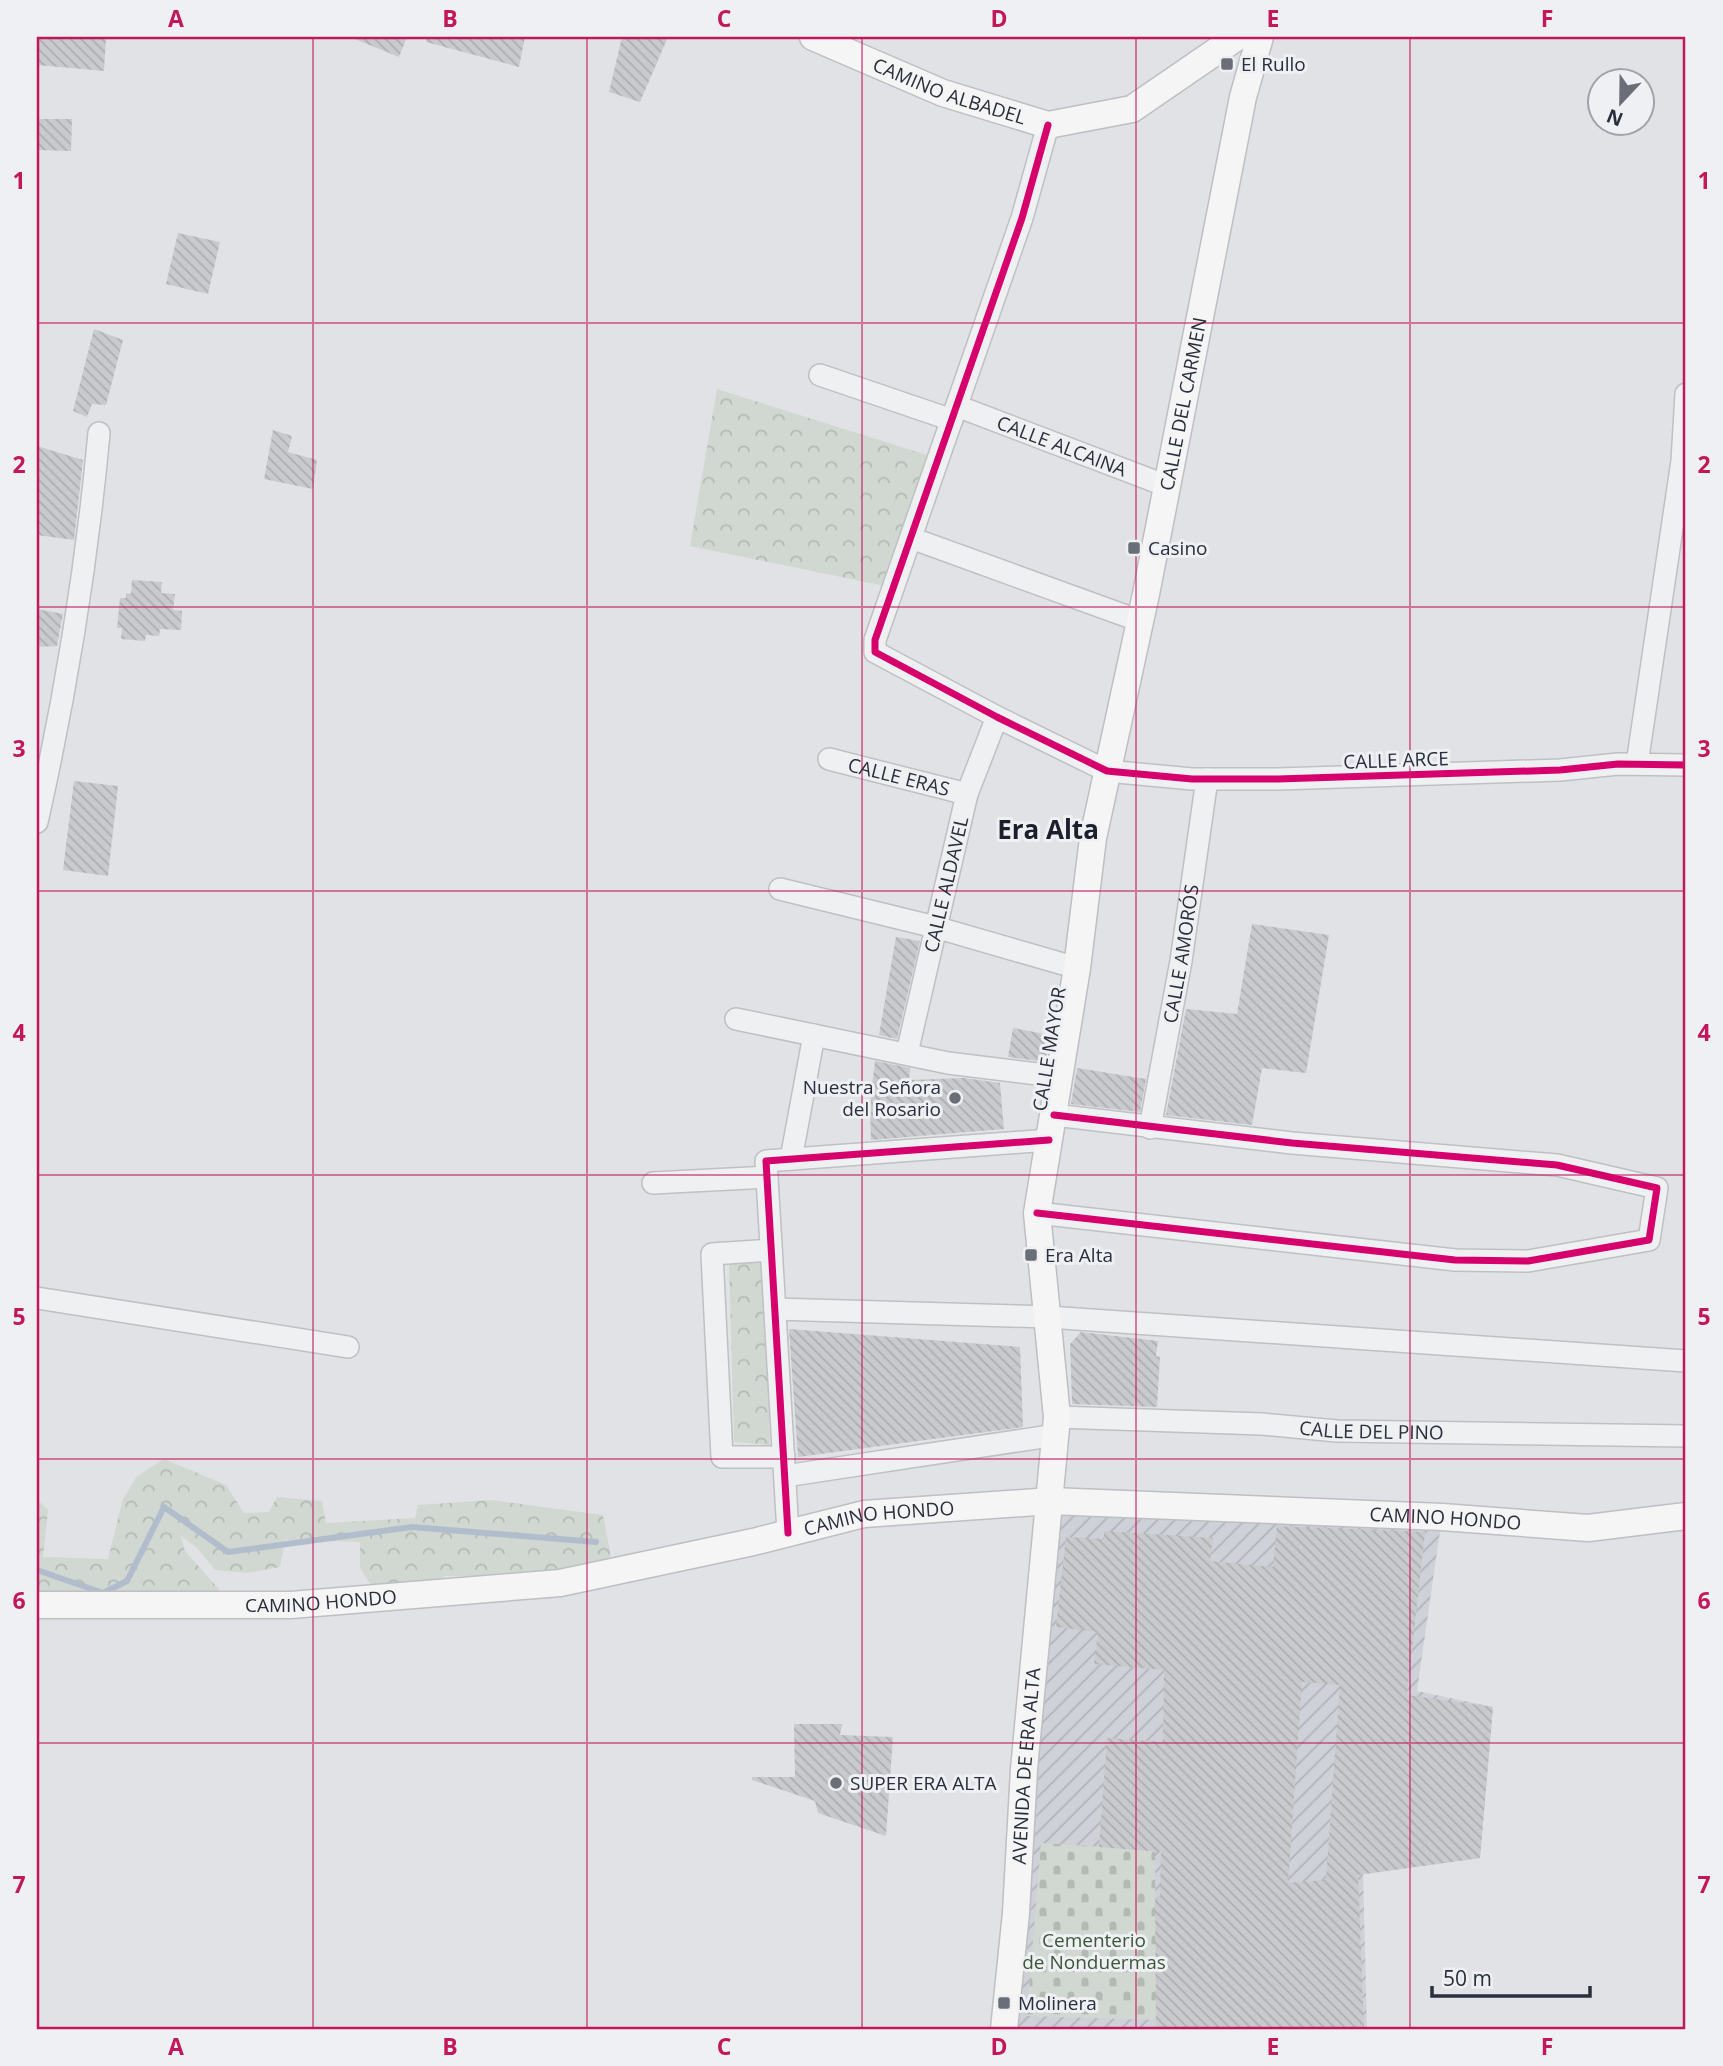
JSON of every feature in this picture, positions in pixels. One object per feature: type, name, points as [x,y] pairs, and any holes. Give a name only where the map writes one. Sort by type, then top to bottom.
[{"type":"main road","name":"CAMINO ALBADEL","points":[[813,37],[943,93],[1048,125],[1132,109],[1237,37]]},
{"type":"main road","name":"CALLE DEL CARMEN","points":[[1107,771],[1140,621],[1243,97],[1259,37]]},
{"type":"main road","name":"CALLE MAYOR","points":[[1051,1501],[1057,1426],[1037,1213],[1061,1077],[1093,838],[1107,771]]},
{"type":"main road","name":"CAMINO HONDO","points":[[37,1605],[290,1605],[559,1583],[864,1514],[1051,1501],[1442,1517],[1588,1528],[1686,1516]]},
{"type":"main road","name":"AVENIDA DE ERA ALTA","points":[[1004,2029],[1016,1913],[1024,1769],[1051,1501]]},
{"type":"street","points":[[1048,125],[1022,218],[876,640],[875,652],[997,717],[1107,771]]},
{"type":"street","name":"CALLE ALCAINA","points":[[820,375],[954,413],[1167,486]]},
{"type":"street","points":[[1637,764],[1682,461],[1686,394]]},
{"type":"street","points":[[37,822],[45,746],[89,542],[99,433]]},
{"type":"street","points":[[911,538],[1140,621]]},
{"type":"street","name":"CALLE ALDAVEL","points":[[907,1053],[967,794],[997,717]]},
{"type":"street","name":"CALLE ERAS","points":[[829,759],[967,794]]},
{"type":"street","name":"CALLE ARCE","points":[[1107,771],[1207,779],[1560,771],[1637,764],[1686,765]]},
{"type":"street","name":"CALLE AMORÓS","points":[[1150,1128],[1181,961],[1207,779]]},
{"type":"street","points":[[780,889],[935,927],[1077,968]]},
{"type":"street","points":[[736,1019],[948,1063],[1061,1077]]},
{"type":"street","points":[[791,1159],[814,1035]]},
{"type":"street","points":[[788,1533],[766,1161],[1052,1128],[1150,1128],[1557,1165],[1657,1188],[1649,1240],[1528,1261],[1455,1260],[1037,1213]]},
{"type":"street","points":[[653,1183],[767,1177]]},
{"type":"street","name":"CALLE DEL PINO","points":[[771,1250],[712,1254],[722,1457],[784,1467],[1057,1426],[1262,1424],[1337,1432],[1686,1436]]},
{"type":"street","points":[[37,1298],[348,1347]]},
{"type":"street","points":[[775,1309],[1048,1317],[1686,1361]]},
{"type":"shaded area","points":[[1051,1501],[1442,1517],[1417,1691],[1493,1707],[1480,1858],[1363,1874],[1367,2029],[1004,2029]]},
{"type":"green space","points":[[717,389],[927,455],[885,586],[690,546]]},
{"type":"green space","points":[[729,1258],[764,1259],[770,1445],[734,1442]]},
{"type":"green space","points":[[164,1459],[226,1485],[244,1513],[269,1512],[277,1497],[322,1501],[326,1523],[415,1518],[418,1505],[492,1500],[603,1515],[611,1557],[576,1571],[515,1577],[445,1576],[426,1588],[375,1591],[360,1568],[360,1542],[285,1540],[280,1567],[247,1573],[215,1570],[197,1548],[180,1535],[185,1551],[219,1589],[218,1601],[37,1598],[37,1499],[48,1510],[43,1557],[108,1559],[123,1499],[137,1476]]},
{"type":"green space","name":"Cementerio de Nonduermas","points":[[1041,1843],[1155,1850],[1156,2020],[1027,2016]]},
{"type":"building","points":[[37,37],[106,37],[104,71],[37,65]]},
{"type":"building","points":[[350,37],[407,37],[399,57]]},
{"type":"building","points":[[427,37],[525,37],[519,67],[426,42]]},
{"type":"building","points":[[622,37],[668,37],[640,102],[609,92]]},
{"type":"building","points":[[37,119],[72,119],[71,151],[37,150]]},
{"type":"building","points":[[178,233],[220,242],[208,294],[166,284]]},
{"type":"building","points":[[94,329],[123,340],[106,405],[92,404],[87,417],[73,411]]},
{"type":"building","points":[[273,430],[292,436],[288,452],[317,460],[313,489],[264,479]]},
{"type":"building","points":[[37,446],[83,460],[74,540],[37,535]]},
{"type":"building","points":[[132,580],[162,582],[161,593],[175,594],[173,610],[182,611],[181,630],[160,629],[159,636],[146,635],[145,641],[121,639],[122,628],[117,628],[120,598],[126,598],[126,593],[131,594]]},
{"type":"building","points":[[37,609],[63,614],[57,646],[37,647]]},
{"type":"building","points":[[74,781],[118,786],[108,876],[63,870]]},
{"type":"building","points":[[1252,924],[1329,935],[1306,1073],[1262,1068],[1252,1125],[1166,1115],[1186,1009],[1237,1014]]},
{"type":"building","points":[[896,937],[920,941],[897,1039],[879,1035]]},
{"type":"building","points":[[1013,1028],[1050,1035],[1046,1062],[1008,1057]]},
{"type":"building","points":[[875,1061],[910,1068],[909,1080],[964,1078],[1000,1083],[1004,1129],[871,1140],[870,1105]]},
{"type":"building","points":[[1077,1068],[1146,1079],[1140,1112],[1071,1104]]},
{"type":"building","points":[[789,1329],[1020,1347],[1023,1427],[798,1457]]},
{"type":"building","points":[[1081,1332],[1158,1341],[1156,1356],[1160,1357],[1157,1407],[1072,1404],[1070,1344]]},
{"type":"building","points":[[1277,1526],[1425,1532],[1407,1695],[1493,1707],[1480,1858],[1358,1875],[1364,2029],[1156,2029],[1155,1897],[1160,1896],[1161,1852],[1099,1847],[1107,1738],[1163,1742],[1164,1670],[1094,1664],[1098,1632],[1056,1627],[1066,1537],[1104,1539],[1104,1531],[1213,1538],[1210,1561],[1273,1567]],"holes":[[[1302,1682],[1340,1685],[1326,1880],[1288,1883]]]},
{"type":"building","name":"SUPER ERA ALTA","points":[[794,1724],[842,1724],[840,1735],[893,1737],[886,1836],[818,1813],[815,1801],[752,1780],[752,1777],[795,1777]]},
{"type":"waterway","points":[[37,1570],[103,1593],[127,1581],[164,1507],[228,1552],[412,1527],[596,1542]]},
{"type":"cycle path","points":[[1048,125],[1022,218],[875,640],[875,652],[997,717],[1107,771],[1192,779],[1278,779],[1560,770],[1618,764],[1686,765]]},
{"type":"cycle path","points":[[1037,1213],[1455,1260],[1528,1261],[1649,1240],[1657,1188],[1557,1165],[1292,1143],[1054,1115]]},
{"type":"cycle path","points":[[788,1533],[766,1161],[1049,1140]]},
{"type":"place","name":"El Rullo","points":[[1227,64]]},
{"type":"place","name":"Casino","points":[[1134,548]]},
{"type":"place","name":"Nuestra Señora del Rosario","points":[[955,1098]]},
{"type":"place","name":"Era Alta","points":[[1031,1255]]},
{"type":"place","name":"SUPER ERA ALTA","points":[[836,1783]]},
{"type":"place","name":"Molinera","points":[[1004,2003]]},
{"type":"district","name":"Era Alta","points":[[1048,830]]}]
